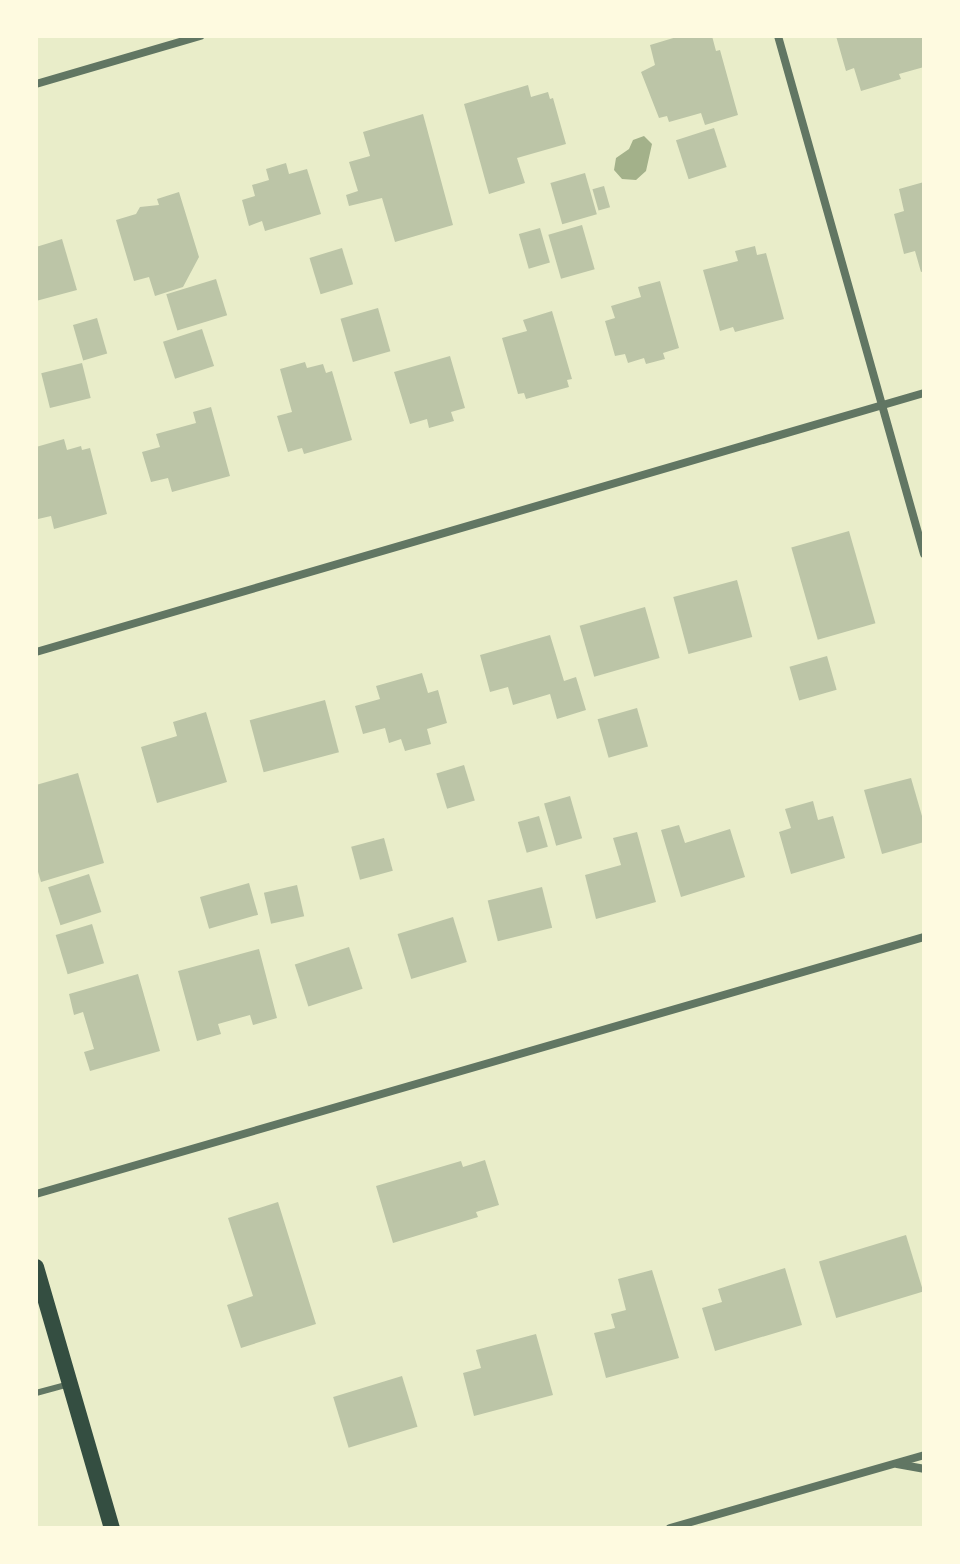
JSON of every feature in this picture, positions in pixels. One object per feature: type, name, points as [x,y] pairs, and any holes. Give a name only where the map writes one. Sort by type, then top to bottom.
[{"type":"main road","points":[[36,1267],[112,1528]]},
{"type":"street","points":[[36,84],[200,36]]},
{"type":"street","points":[[778,36],[924,554]]},
{"type":"street","points":[[36,652],[924,393]]},
{"type":"street","points":[[36,1194],[924,937]]},
{"type":"street","points":[[670,1528],[924,1455]]},
{"type":"street","points":[[895,1463],[924,1469]]},
{"type":"lane","points":[[36,1393],[69,1384]]},
{"type":"shaded area","points":[[644,136],[652,144],[646,171],[636,180],[622,179],[614,170],[616,158],[629,149],[633,140]]},
{"type":"building","points":[[680,36],[712,36],[716,51],[720,50],[738,115],[705,125],[701,113],[669,122],[667,116],[659,118],[641,72],[655,65],[650,45]]},
{"type":"building","points":[[836,36],[924,36],[924,67],[899,74],[901,79],[861,91],[854,68],[846,71]]},
{"type":"building","points":[[528,85],[531,97],[548,92],[550,99],[553,98],[566,144],[517,158],[525,183],[489,194],[464,104]]},
{"type":"building","points":[[423,114],[453,225],[395,242],[382,198],[349,206],[346,195],[358,191],[349,162],[370,156],[363,132]]},
{"type":"building","points":[[714,128],[727,167],[689,179],[676,140]]},
{"type":"building","points":[[286,163],[289,174],[307,169],[321,214],[265,231],[262,221],[249,226],[242,200],[255,196],[252,185],[269,180],[266,169]]},
{"type":"building","points":[[585,173],[597,214],[562,224],[550,183]]},
{"type":"building","points":[[924,182],[924,271],[921,272],[915,251],[904,254],[894,214],[904,211],[899,189]]},
{"type":"building","points":[[604,186],[610,207],[599,210],[592,189]]},
{"type":"building","points":[[179,192],[199,257],[183,287],[155,296],[149,277],[134,281],[116,220],[136,214],[140,207],[159,205],[157,199]]},
{"type":"building","points":[[582,225],[595,269],[561,279],[548,235]]},
{"type":"building","points":[[540,228],[550,263],[529,269],[519,234]]},
{"type":"building","points":[[62,239],[77,290],[36,301],[36,247]]},
{"type":"building","points":[[755,246],[757,255],[766,253],[784,319],[735,332],[733,327],[720,331],[703,270],[738,261],[735,251]]},
{"type":"building","points":[[342,248],[353,284],[321,294],[309,258]]},
{"type":"building","points":[[216,279],[227,315],[177,331],[166,294]]},
{"type":"building","points":[[660,281],[679,348],[663,353],[665,359],[646,364],[644,358],[628,363],[625,354],[615,356],[605,321],[615,318],[611,306],[641,297],[638,287]]},
{"type":"building","points":[[378,308],[390,351],[353,362],[341,319]]},
{"type":"building","points":[[552,311],[572,379],[567,380],[569,387],[526,399],[524,393],[518,394],[502,338],[527,331],[523,320]]},
{"type":"building","points":[[97,318],[107,354],[83,360],[73,325]]},
{"type":"building","points":[[202,329],[214,366],[175,379],[163,342]]},
{"type":"building","points":[[450,356],[465,408],[451,412],[454,421],[429,428],[427,419],[410,424],[394,372]]},
{"type":"building","points":[[305,362],[307,368],[323,364],[326,373],[332,371],[352,440],[304,454],[302,448],[288,452],[277,416],[292,412],[280,369]]},
{"type":"building","points":[[82,363],[91,398],[50,408],[41,373]]},
{"type":"building","points":[[211,407],[230,476],[172,492],[168,478],[151,482],[142,452],[160,447],[156,434],[196,423],[193,412]]},
{"type":"building","points":[[64,439],[67,450],[81,446],[82,450],[90,448],[107,514],[54,529],[51,516],[38,519],[36,513],[36,447]]},
{"type":"building","points":[[849,531],[875,623],[818,640],[791,548]]},
{"type":"building","points":[[737,580],[752,637],[689,654],[673,597]]},
{"type":"building","points":[[645,607],[660,658],[594,677],[580,626]]},
{"type":"building","points":[[550,635],[564,681],[576,677],[586,710],[557,719],[550,694],[513,705],[508,687],[490,692],[480,655]]},
{"type":"building","points":[[827,656],[837,690],[799,700],[790,667]]},
{"type":"building","points":[[422,673],[428,693],[438,690],[447,723],[427,729],[431,744],[405,751],[401,739],[389,743],[385,728],[363,734],[355,706],[380,699],[376,686]]},
{"type":"building","points":[[325,700],[339,752],[264,772],[250,720]]},
{"type":"building","points":[[637,708],[648,746],[609,758],[598,719]]},
{"type":"building","points":[[206,712],[227,782],[157,803],[141,747],[177,736],[173,722]]},
{"type":"building","points":[[464,765],[475,800],[447,809],[436,773]]},
{"type":"building","points":[[78,773],[104,863],[41,882],[36,865],[36,785]]},
{"type":"building","points":[[911,778],[924,823],[924,842],[882,854],[864,790]]},
{"type":"building","points":[[570,796],[582,838],[556,846],[544,803]]},
{"type":"building","points":[[813,801],[818,820],[833,816],[845,858],[791,874],[779,832],[791,828],[785,809]]},
{"type":"building","points":[[539,816],[548,847],[527,853],[518,822]]},
{"type":"building","points":[[679,825],[685,843],[730,829],[745,877],[681,897],[661,830]]},
{"type":"building","points":[[637,832],[656,902],[596,919],[585,875],[621,865],[613,838]]},
{"type":"building","points":[[384,838],[393,871],[360,880],[351,847]]},
{"type":"building","points":[[89,874],[101,912],[60,925],[48,887]]},
{"type":"building","points":[[249,883],[258,915],[209,929],[200,897]]},
{"type":"building","points":[[297,885],[304,916],[271,924],[264,893]]},
{"type":"building","points":[[542,887],[552,928],[498,941],[488,901]]},
{"type":"building","points":[[453,917],[467,962],[411,979],[398,934]]},
{"type":"building","points":[[92,924],[104,963],[68,974],[56,935]]},
{"type":"building","points":[[349,947],[363,989],[308,1006],[295,965]]},
{"type":"building","points":[[259,949],[277,1018],[253,1025],[250,1015],[218,1024],[221,1034],[197,1041],[178,971]]},
{"type":"building","points":[[138,974],[160,1051],[90,1071],[84,1052],[94,1049],[83,1012],[74,1015],[69,994]]},
{"type":"building","points":[[485,1160],[499,1205],[476,1212],[478,1217],[393,1243],[376,1186],[461,1161],[463,1167]]},
{"type":"building","points":[[278,1202],[316,1324],[241,1348],[227,1305],[253,1296],[228,1218]]},
{"type":"building","points":[[906,1235],[923,1291],[836,1318],[819,1262]]},
{"type":"building","points":[[785,1268],[802,1325],[715,1351],[702,1308],[722,1302],[718,1289]]},
{"type":"building","points":[[652,1270],[679,1358],[606,1378],[594,1333],[615,1328],[611,1314],[626,1310],[618,1279]]},
{"type":"building","points":[[536,1334],[553,1395],[474,1416],[463,1373],[481,1368],[476,1350]]},
{"type":"building","points":[[402,1376],[417,1427],[349,1448],[333,1397]]}]
